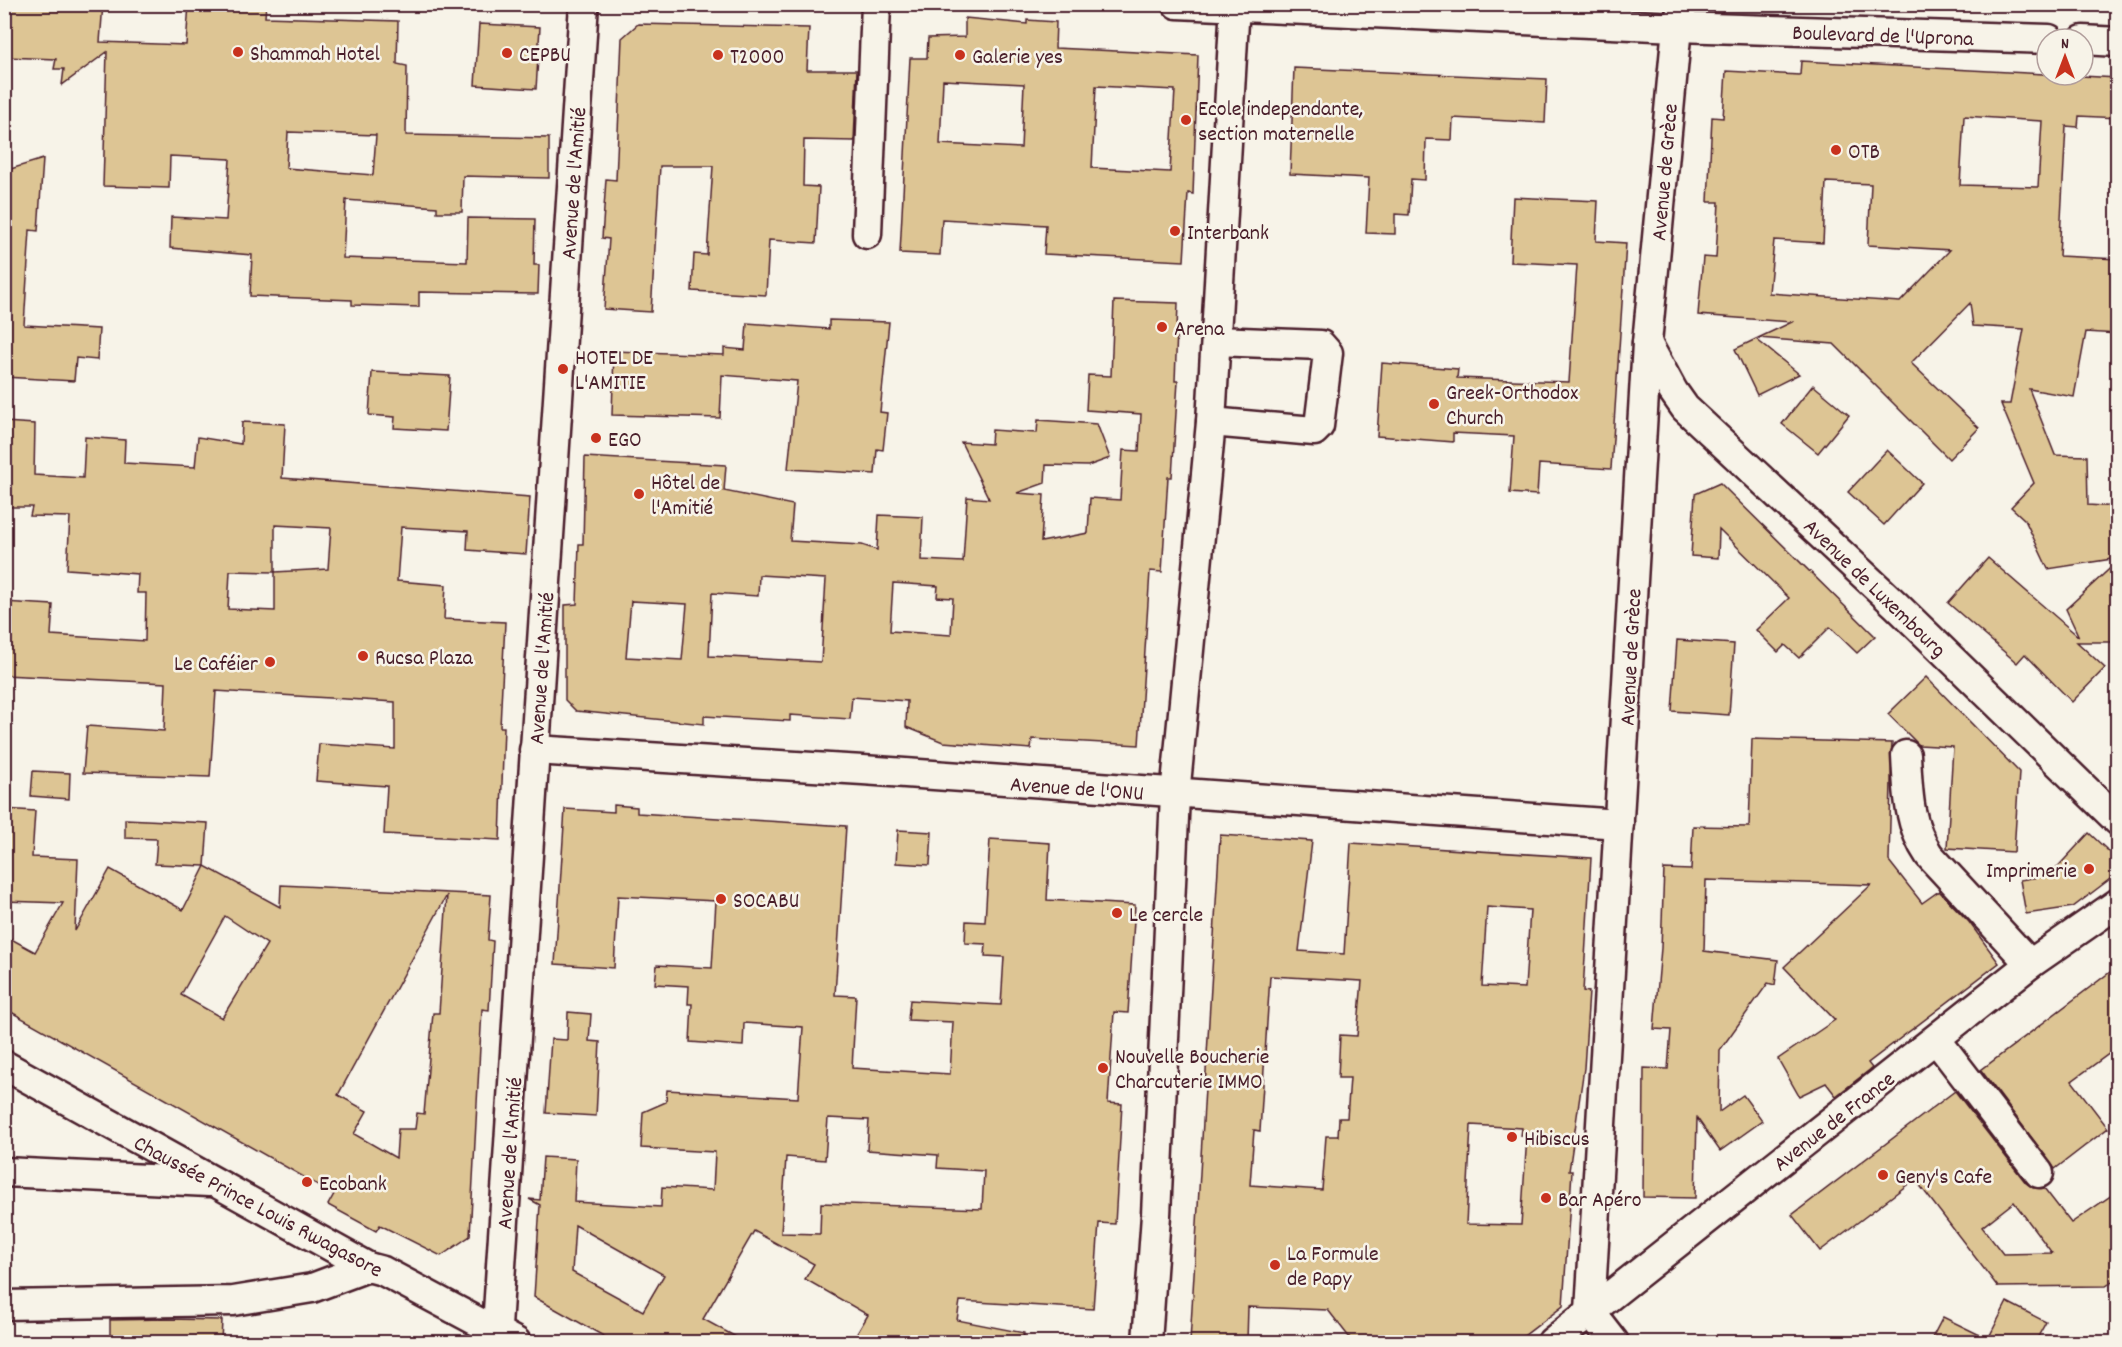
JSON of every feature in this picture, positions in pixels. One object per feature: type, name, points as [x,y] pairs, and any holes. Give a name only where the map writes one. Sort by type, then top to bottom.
[{"type":"street","name":"Avenue de l'Amitié","points":[[502,1339],[534,750],[584,4]]},
{"type":"street","points":[[867,234],[876,4]]},
{"type":"street","name":"Boulevard de l'Uprona","points":[[1177,4],[1680,16],[2035,38]]},
{"type":"street","points":[[1147,1342],[1157,1204],[1175,795],[1211,422],[1235,6]]},
{"type":"street","name":"Avenue de Grèce","points":[[1590,1311],[1647,344],[1680,16]]},
{"type":"street","points":[[2095,41],[2118,42]]},
{"type":"street","points":[[1211,422],[1314,431],[1319,426],[1328,353],[1321,345],[1216,341]]},
{"type":"street","name":"Avenue de Luxembourg","points":[[1647,344],[1685,408],[1897,606],[2118,821]]},
{"type":"street","name":"Avenue de l'ONU","points":[[534,750],[864,770],[1175,795],[1619,824]]},
{"type":"street","points":[[1906,755],[1909,811],[1918,839],[1929,855],[2030,964]]},
{"type":"street","name":"Avenue de France","points":[[1552,1342],[2030,964],[2118,903]]},
{"type":"street","points":[[1936,1039],[2039,1173]]},
{"type":"street","name":"Chaussée Prince Louis Rwagasore","points":[[4,1065],[368,1267],[383,1271],[502,1339]]},
{"type":"street","points":[[4,1172],[215,1183]]},
{"type":"street","points":[[4,1305],[233,1301],[312,1288],[368,1267]]},
{"type":"street","points":[[1590,1311],[1614,1342]]},
{"type":"building","points":[[4,4],[103,4],[100,42],[186,45],[189,4],[266,4],[265,17],[398,21],[397,64],[407,66],[406,135],[549,138],[549,178],[463,176],[462,212],[437,212],[437,207],[346,200],[343,258],[467,262],[468,218],[535,219],[534,265],[539,265],[538,294],[419,292],[419,307],[352,305],[352,300],[250,296],[252,255],[170,248],[171,217],[226,220],[230,159],[170,156],[169,188],[103,186],[107,52],[62,85],[64,69],[54,69],[56,59],[4,57]],"holes":[[[288,132],[376,135],[373,175],[286,168]]]},
{"type":"building","points":[[965,18],[1027,24],[1027,20],[1056,22],[1055,48],[1198,55],[1193,194],[1188,193],[1184,261],[1044,254],[1046,225],[942,219],[940,255],[900,253],[910,58],[927,58],[928,38],[965,37]],"holes":[[[943,80],[1024,84],[1021,148],[940,144]],[[1096,86],[1175,90],[1170,172],[1092,168]]]},
{"type":"building","points":[[479,24],[540,27],[536,89],[475,85]]},
{"type":"building","points":[[638,24],[809,28],[807,70],[857,70],[854,141],[804,140],[803,186],[819,187],[816,243],[769,240],[766,295],[692,291],[694,254],[707,255],[713,166],[660,166],[651,312],[604,309],[609,239],[602,238],[606,179],[616,180],[622,38]]},
{"type":"building","points":[[1801,61],[2035,74],[2035,87],[2095,87],[2095,77],[2118,78],[2118,118],[2079,116],[2078,127],[2066,126],[2059,256],[2118,259],[2118,334],[2086,332],[2074,397],[2029,389],[2055,455],[2087,456],[2088,505],[2118,507],[2118,558],[2048,569],[2025,520],[2011,507],[2034,483],[2001,404],[2010,404],[2024,329],[1973,326],[1970,303],[1911,363],[1979,428],[1949,459],[1834,344],[1758,338],[1792,322],[1698,315],[1703,257],[1716,258],[1719,202],[1708,202],[1712,117],[1723,118],[1726,71],[1800,75]],"holes":[[[1964,116],[2042,121],[2038,187],[1960,185]],[[1826,182],[1871,184],[1868,245],[1950,250],[1900,302],[1769,293],[1774,240],[1823,243]]]},
{"type":"building","points":[[1294,68],[1547,79],[1545,123],[1453,118],[1452,140],[1426,139],[1425,180],[1411,179],[1409,215],[1395,214],[1395,234],[1366,233],[1369,178],[1290,174]]},
{"type":"building","points":[[43,159],[38,231],[30,230],[24,325],[99,329],[97,360],[76,358],[74,381],[4,377],[4,171]]},
{"type":"building","points":[[1513,197],[1598,201],[1596,241],[1626,243],[1611,469],[1539,464],[1537,495],[1510,493],[1514,436],[1453,433],[1453,442],[1377,436],[1382,363],[1458,369],[1457,378],[1569,382],[1577,265],[1510,262]]},
{"type":"building","points":[[1114,301],[1178,303],[1175,381],[1178,381],[1172,477],[1168,477],[1162,572],[1150,571],[1139,745],[1032,739],[1031,749],[943,742],[906,727],[907,701],[852,697],[850,719],[790,715],[790,721],[704,716],[704,724],[576,711],[565,700],[565,605],[577,604],[579,544],[583,544],[585,457],[726,465],[724,491],[793,505],[790,541],[862,545],[877,550],[879,515],[923,517],[921,560],[963,562],[967,497],[989,499],[961,442],[991,444],[992,430],[1037,433],[1038,420],[1097,424],[1110,458],[1088,466],[1046,465],[1045,483],[1017,493],[1044,495],[1041,542],[1088,533],[1090,498],[1120,500],[1123,450],[1139,451],[1141,414],[1086,410],[1088,375],[1111,376]],"holes":[[[759,575],[826,579],[821,662],[709,656],[712,593],[758,596]],[[893,583],[938,586],[937,597],[953,598],[951,635],[890,631]],[[631,601],[687,604],[682,660],[626,657]]]},
{"type":"building","points":[[829,320],[889,322],[880,412],[887,413],[883,450],[877,449],[875,474],[788,469],[797,381],[722,375],[720,418],[612,415],[614,351],[724,355],[724,348],[745,350],[747,323],[829,329]]},
{"type":"building","points":[[1756,339],[1799,374],[1757,395],[1735,349]]},
{"type":"building","points":[[372,372],[450,376],[446,431],[394,428],[395,417],[369,415]]},
{"type":"building","points":[[1813,385],[1849,415],[1818,453],[1782,424]]},
{"type":"building","points":[[4,422],[35,424],[34,475],[83,478],[85,437],[125,440],[124,463],[195,467],[198,437],[241,444],[242,422],[285,424],[282,478],[530,497],[526,554],[467,550],[468,531],[401,527],[397,581],[446,585],[444,619],[505,622],[500,727],[504,727],[500,840],[384,834],[387,786],[316,781],[319,744],[395,749],[395,702],[216,691],[210,777],[83,773],[87,726],[164,731],[166,683],[4,675],[4,602],[53,605],[51,635],[145,641],[146,593],[137,593],[138,574],[67,569],[70,517],[30,516],[32,507],[4,507]],"holes":[[[275,525],[331,528],[328,569],[275,572]],[[230,571],[275,572],[275,611],[228,609]]]},
{"type":"building","points":[[1887,450],[1922,483],[1884,525],[1848,492]]},
{"type":"building","points":[[1720,483],[1875,636],[1857,653],[1830,627],[1799,658],[1785,645],[1778,652],[1756,630],[1789,598],[1719,529],[1718,558],[1691,556],[1695,494]]},
{"type":"building","points":[[1988,558],[2079,637],[2066,609],[2118,561],[2118,642],[2077,642],[2105,668],[2072,702],[2025,654],[2017,663],[1948,603]]},
{"type":"building","points":[[1677,640],[1734,644],[1729,715],[1672,711]]},
{"type":"building","points":[[1926,677],[2019,772],[2014,852],[1947,848],[1953,747],[1919,745],[1888,714]]},
{"type":"building","points":[[1752,739],[1892,743],[1889,861],[1922,903],[1939,891],[1969,922],[1999,963],[1868,1063],[1872,1068],[1836,1096],[1826,1083],[1799,1096],[1778,1059],[1835,1020],[1784,967],[1871,885],[1706,880],[1704,951],[1778,960],[1775,985],[1768,983],[1720,1050],[1719,1112],[1743,1095],[1762,1121],[1720,1151],[1697,1118],[1695,1198],[1643,1197],[1644,1068],[1668,1069],[1671,1030],[1654,1029],[1661,948],[1664,869],[1691,870],[1693,826],[1749,827]]},
{"type":"building","points":[[33,771],[70,773],[69,799],[31,796]]},
{"type":"building","points":[[614,805],[637,807],[637,813],[846,826],[835,995],[856,996],[852,1068],[950,1074],[953,1022],[908,1020],[910,1000],[1001,1005],[1004,957],[985,956],[986,944],[965,943],[966,921],[985,922],[990,839],[1050,843],[1047,900],[1135,905],[1128,1013],[1114,1012],[1108,1103],[1122,1104],[1115,1224],[1099,1223],[1093,1309],[960,1301],[957,1320],[1024,1333],[1023,1342],[852,1342],[868,1315],[805,1279],[814,1264],[754,1231],[703,1319],[745,1342],[614,1342],[534,1297],[540,1205],[529,1199],[540,1200],[543,1157],[576,1159],[574,1202],[661,1207],[662,1187],[713,1190],[715,1152],[641,1148],[643,1112],[666,1102],[667,1090],[798,1098],[803,1027],[744,1023],[743,1046],[690,1042],[692,1004],[688,1004],[689,986],[655,984],[657,965],[712,968],[716,901],[618,896],[614,968],[555,964],[565,809],[614,812]],"holes":[[[828,1118],[869,1120],[867,1150],[938,1155],[937,1168],[984,1171],[982,1209],[821,1203],[820,1234],[781,1233],[786,1157],[825,1160]],[[575,1225],[664,1275],[643,1311],[572,1272]]]},
{"type":"building","points":[[4,809],[35,811],[32,857],[78,859],[75,931],[110,869],[183,910],[205,866],[280,907],[281,885],[491,895],[488,940],[493,941],[489,1010],[482,1009],[470,1236],[441,1256],[380,1225],[376,1231],[328,1205],[334,1194],[4,1008],[4,935],[35,952],[63,903],[4,901]],"holes":[[[447,895],[439,1013],[433,1013],[424,1114],[417,1113],[415,1129],[398,1129],[396,1158],[354,1134],[367,1111],[338,1095]],[[225,916],[267,944],[222,1018],[181,995]]]},
{"type":"building","points":[[125,819],[208,823],[205,866],[155,864],[157,839],[125,838]]},
{"type":"building","points":[[898,830],[932,832],[930,865],[896,863]]},
{"type":"building","name":"Imprimerie","points":[[2089,833],[2118,860],[2118,873],[2073,907],[2026,914],[2020,880],[2050,875]]},
{"type":"building","points":[[1220,835],[1312,841],[1299,951],[1344,954],[1351,843],[1591,858],[1583,991],[1589,992],[1584,1068],[1569,1171],[1572,1171],[1563,1306],[1516,1342],[1353,1342],[1328,1310],[1248,1307],[1247,1342],[1190,1342]],"holes":[[[1487,907],[1530,910],[1525,988],[1482,986]],[[1270,976],[1362,981],[1357,1036],[1340,1035],[1338,1078],[1350,1078],[1347,1118],[1339,1118],[1338,1136],[1326,1136],[1322,1190],[1250,1185],[1254,1130],[1260,1131]],[[1471,1125],[1522,1128],[1521,1136],[1527,1136],[1521,1225],[1466,1224]]]},
{"type":"building","points":[[2118,966],[2118,1047],[2072,1081],[2108,1128],[2055,1169],[1981,1070]]},
{"type":"building","points":[[568,1012],[591,1014],[589,1041],[600,1042],[596,1116],[546,1113],[551,1039],[567,1040]]},
{"type":"building","points":[[1955,1091],[2026,1183],[2033,1188],[2044,1188],[2071,1223],[2118,1191],[2118,1278],[2106,1286],[1998,1287],[1915,1179],[1820,1251],[1792,1215]],"holes":[[[2014,1202],[2052,1253],[2003,1254],[1982,1227]]]},
{"type":"building","points":[[2007,1302],[2046,1322],[2035,1342],[1930,1342],[1943,1317],[1988,1339]]},
{"type":"building","points":[[110,1320],[222,1320],[221,1342],[110,1342]]},
{"type":"place","name":"Shammah Hotel","points":[[238,52]]},
{"type":"place","name":"CEPBU","points":[[507,53]]},
{"type":"place","name":"T2000","points":[[718,55]]},
{"type":"place","name":"Galerie yes","points":[[960,55]]},
{"type":"place","name":"Ecole independante, section maternelle","points":[[1186,120]]},
{"type":"place","name":"OTB","points":[[1836,150]]},
{"type":"place","name":"Interbank","points":[[1175,231]]},
{"type":"place","name":"Arena","points":[[1162,327]]},
{"type":"place","name":"HOTEL DE L'AMITIE","points":[[563,369]]},
{"type":"place","name":"Greek-Orthodox Church","points":[[1434,404]]},
{"type":"place","name":"EGO","points":[[596,438]]},
{"type":"place","name":"Hôtel de l'Amitié","points":[[639,494]]},
{"type":"place","name":"Rucsa Plaza","points":[[363,656]]},
{"type":"place","name":"Le Caféier","points":[[270,662]]},
{"type":"place","name":"Imprimerie","points":[[2089,869]]},
{"type":"place","name":"SOCABU","points":[[721,899]]},
{"type":"place","name":"Le cercle","points":[[1117,913]]},
{"type":"place","name":"Nouvelle Boucherie Charcuterie IMMO","points":[[1103,1068]]},
{"type":"place","name":"Hibiscus","points":[[1512,1137]]},
{"type":"place","name":"Geny's Cafe","points":[[1883,1175]]},
{"type":"place","name":"Ecobank","points":[[307,1182]]},
{"type":"place","name":"Bar Apéro","points":[[1546,1198]]},
{"type":"place","name":"La Formule de Papy","points":[[1275,1265]]}]
